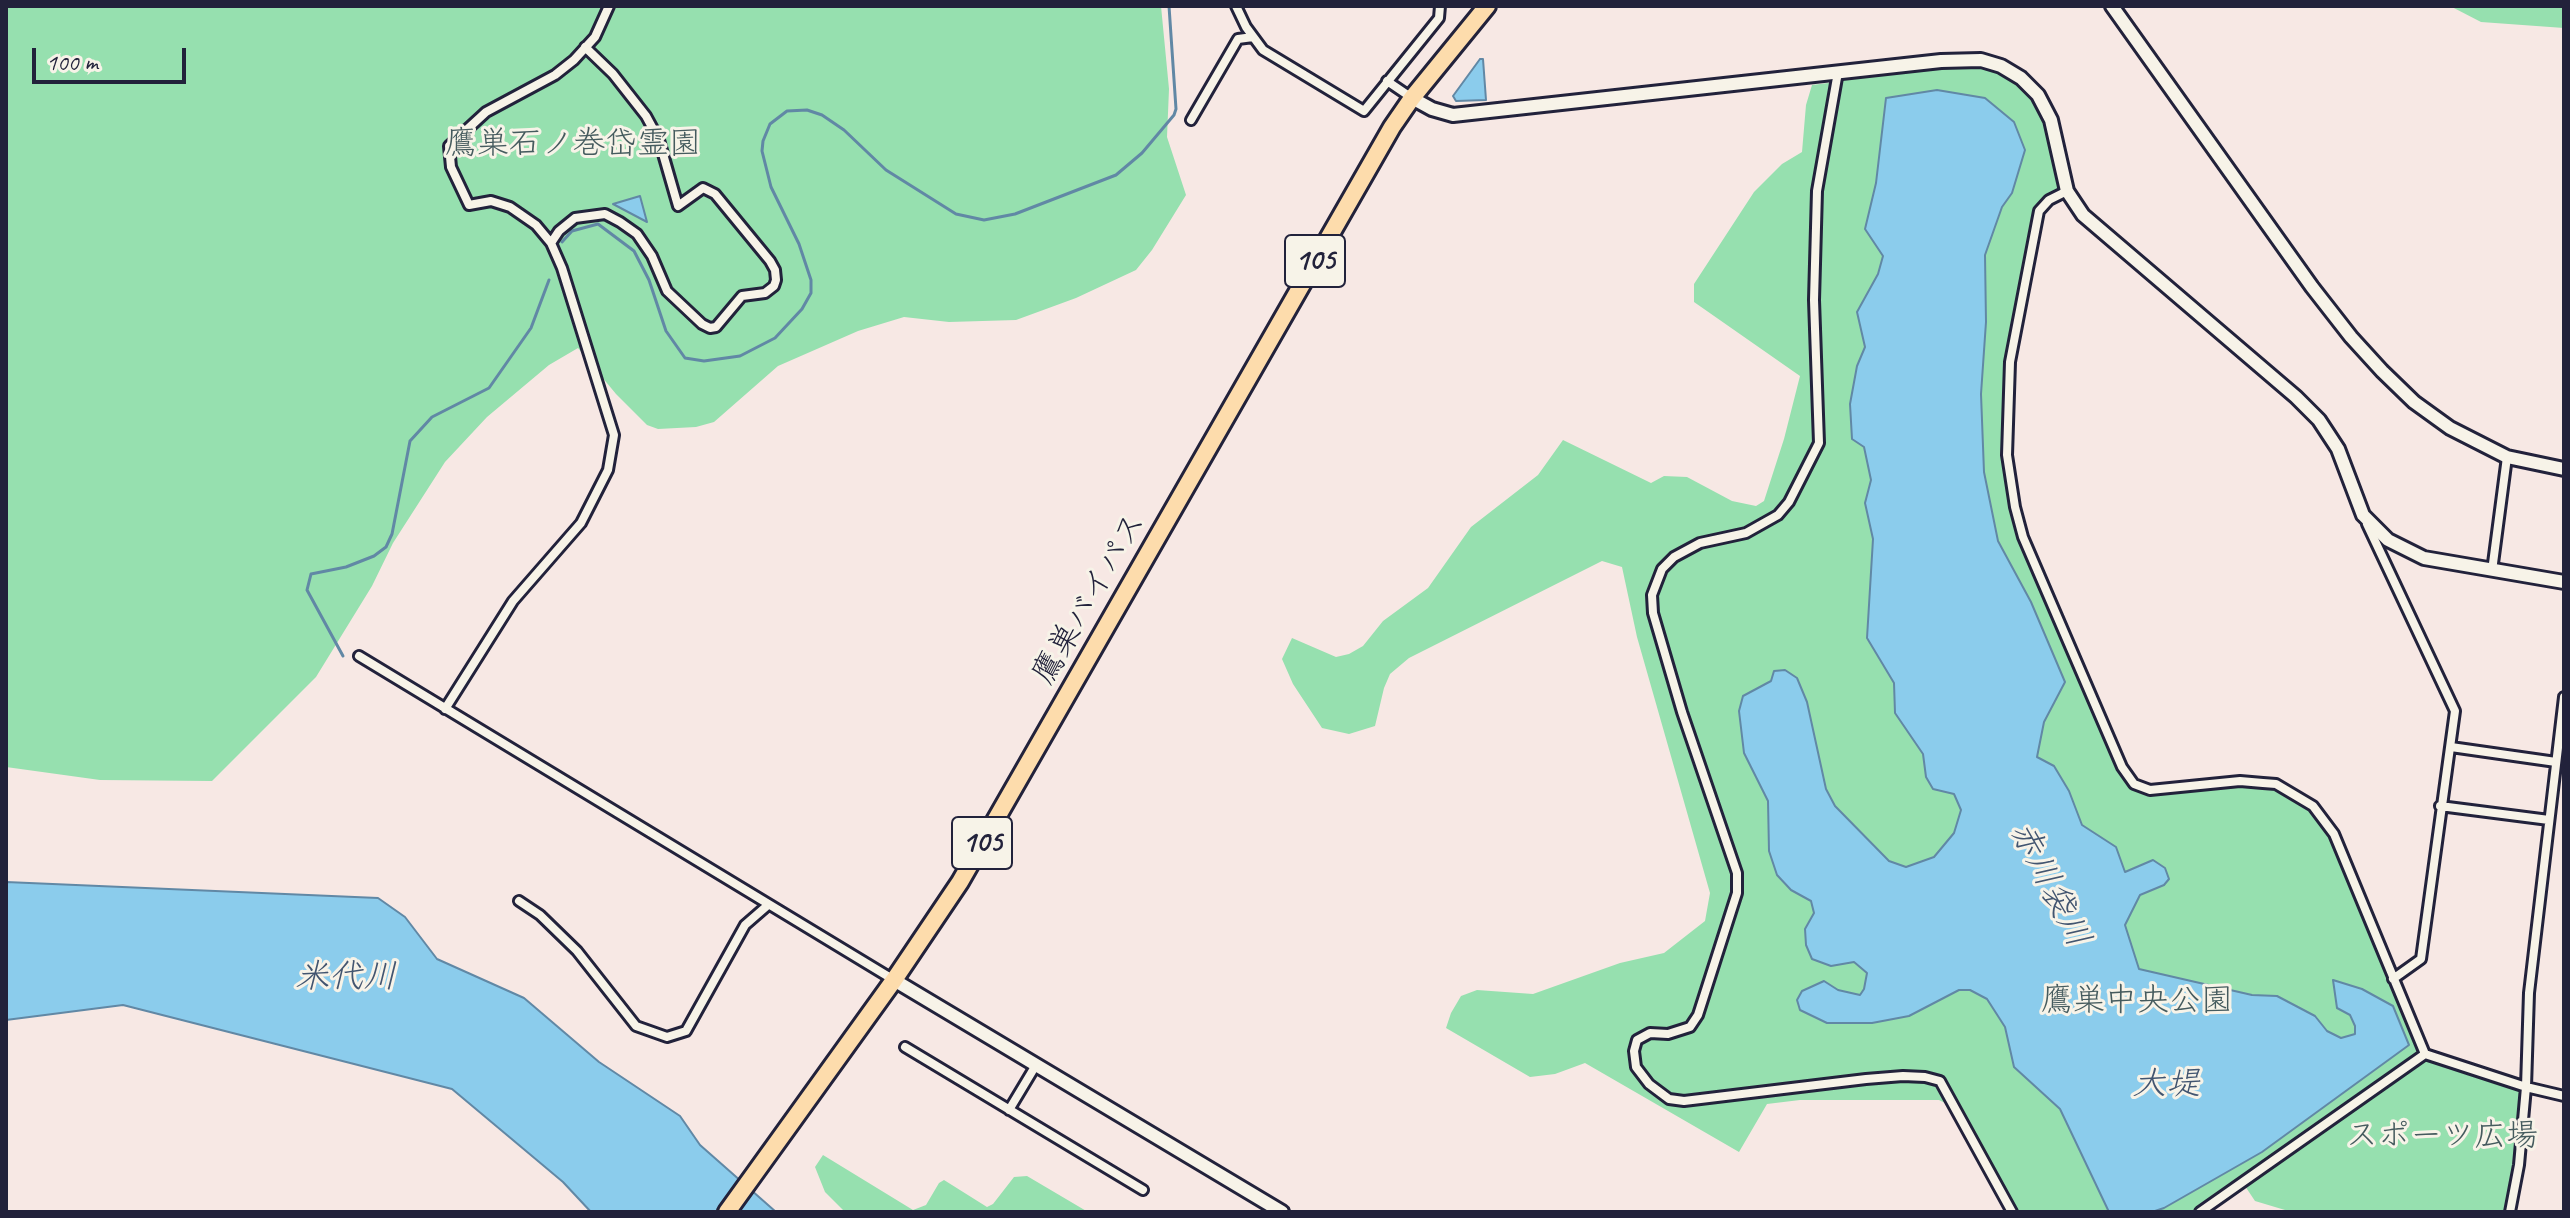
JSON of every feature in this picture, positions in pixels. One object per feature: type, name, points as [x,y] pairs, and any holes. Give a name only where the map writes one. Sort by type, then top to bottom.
[{"type":"highway","name":"鷹巣バイパス","points":[[727,1212],[894,980],[960,882],[1380,149],[1412,98],[1487,6]]},
{"type":"street","points":[[445,709],[513,601],[581,523],[608,470],[614,435],[562,268],[551,243],[536,225],[510,207],[491,201],[469,205],[451,167],[449,146],[486,112],[555,75],[595,37],[609,6]]},
{"type":"street","points":[[1236,6],[1263,50],[1364,111],[1439,18],[1440,6]]},
{"type":"street","points":[[2112,6],[2351,337],[2414,402],[2450,428],[2507,457],[2564,469]]},
{"type":"street","points":[[1191,120],[1238,39],[1253,37]]},
{"type":"street","points":[[551,243],[559,231],[575,218],[605,214],[620,222],[637,234],[652,256],[667,291],[710,328],[716,327],[742,296],[765,293],[776,280],[770,261],[715,194],[703,188],[678,206],[659,140],[646,116],[613,74],[585,47]]},
{"type":"street","points":[[1387,81],[1432,109],[1453,115],[1954,60],[1981,60],[2001,66],[2030,86],[2051,120],[2067,191],[2083,215],[2319,420],[2338,449],[2363,515],[2455,711],[2421,959],[2393,979]]},
{"type":"street","points":[[1838,72],[1817,191],[1814,300],[1819,443],[1789,502],[1778,515],[1746,533],[1700,543],[1674,557],[1662,569],[1652,595],[1653,613],[1682,712],[1737,873],[1737,893],[1698,1015],[1690,1027],[1668,1034],[1650,1033],[1637,1040],[1634,1051],[1636,1067],[1649,1084],[1669,1099],[1684,1101],[1903,1076],[1940,1081],[2012,1212]]},
{"type":"street","points":[[2067,191],[2049,200],[2039,211],[2010,362],[2007,455],[2023,537],[2112,746],[2134,784],[2150,790],[2240,781],[2276,784],[2313,806],[2334,834],[2425,1054],[2564,1096]]},
{"type":"street","points":[[2492,571],[2507,457]]},
{"type":"street","points":[[2363,515],[2388,540],[2424,558],[2564,582]]},
{"type":"street","points":[[359,656],[1282,1212]]},
{"type":"street","points":[[2510,1212],[2519,1165],[2526,1087],[2529,993],[2564,697]]},
{"type":"street","points":[[2451,747],[2556,762]]},
{"type":"street","points":[[2440,806],[2549,820]]},
{"type":"street","points":[[519,901],[540,915],[577,951],[636,1026],[667,1037],[686,1031],[745,925],[768,905]]},
{"type":"street","points":[[905,1047],[1143,1190]]},
{"type":"street","points":[[2200,1212],[2425,1054]]},
{"type":"street","points":[[1009,1110],[1036,1065]]},
{"type":"green space","name":"鷹巣石ノ巻岱霊園","points":[[6,6],[1161,6],[1169,89],[1167,137],[1186,195],[1136,270],[1076,298],[1016,320],[949,322],[904,317],[858,331],[778,366],[714,422],[696,427],[658,429],[647,425],[578,348],[549,365],[487,417],[445,462],[393,543],[372,586],[316,677],[212,781],[100,780],[6,767]]},
{"type":"green space","points":[[2450,6],[2564,6],[2564,28],[2481,22]]},
{"type":"green space","name":"鷹巣中央公園","points":[[1981,60],[2038,95],[2067,191],[2039,211],[2013,341],[2007,455],[2023,537],[2134,784],[2150,790],[2240,781],[2276,784],[2327,822],[2425,1054],[2526,1087],[2510,1212],[2286,1212],[2255,1201],[2243,1183],[2200,1212],[2012,1212],[1955,1108],[1939,1100],[1800,1100],[1767,1104],[1739,1152],[1585,1063],[1555,1074],[1530,1077],[1446,1028],[1461,996],[1477,990],[1533,994],[1620,963],[1664,953],[1705,921],[1710,893],[1637,637],[1622,567],[1602,561],[1409,658],[1390,674],[1375,726],[1349,734],[1322,728],[1293,684],[1282,659],[1292,638],[1336,657],[1363,646],[1383,621],[1428,588],[1471,527],[1538,475],[1563,440],[1651,483],[1664,476],[1687,477],[1732,501],[1756,506],[1764,501],[1800,376],[1694,302],[1694,284],[1754,192],[1782,164],[1802,152],[1806,105],[1812,85],[1836,82],[1838,72]]},
{"type":"green space","points":[[823,1155],[913,1210],[926,1205],[944,1180],[987,1207],[993,1204],[1014,1177],[1027,1176],[1088,1212],[845,1212],[825,1192],[815,1167]]},
{"type":"water","points":[[1483,59],[1486,100],[1456,101],[1453,96]]},
{"type":"water","name":"大堤","points":[[1937,90],[1985,98],[2014,122],[2025,150],[2012,193],[2002,207],[1985,255],[1986,322],[1981,394],[1984,472],[1998,541],[2031,602],[2065,682],[2044,722],[2037,757],[2054,766],[2069,791],[2082,825],[2116,847],[2125,872],[2153,860],[2165,868],[2169,879],[2164,885],[2140,895],[2125,925],[2139,969],[2252,995],[2277,996],[2315,1016],[2327,1031],[2341,1038],[2355,1034],[2355,1026],[2350,1015],[2337,1008],[2333,980],[2362,989],[2393,1006],[2409,1045],[2262,1152],[2152,1212],[2109,1212],[2060,1109],[2014,1067],[2005,1027],[1987,999],[1970,990],[1959,990],[1909,1016],[1872,1023],[1827,1023],[1800,1010],[1797,1000],[1802,991],[1824,981],[1838,990],[1860,995],[1867,973],[1854,962],[1831,966],[1812,959],[1806,945],[1805,929],[1814,913],[1811,901],[1791,890],[1777,875],[1769,851],[1768,801],[1744,753],[1739,711],[1743,696],[1771,681],[1774,671],[1785,670],[1797,678],[1807,702],[1826,789],[1835,806],[1889,861],[1906,867],[1934,857],[1954,833],[1961,810],[1954,794],[1933,789],[1926,777],[1923,754],[1895,713],[1894,683],[1867,638],[1873,539],[1865,503],[1871,480],[1864,447],[1852,439],[1850,404],[1857,366],[1865,347],[1857,312],[1878,274],[1883,256],[1865,229],[1876,183],[1886,98]]},
{"type":"water","points":[[640,196],[647,222],[613,204]]},
{"type":"water","name":"米代川","points":[[6,882],[378,898],[405,917],[437,959],[524,998],[599,1062],[680,1116],[700,1145],[776,1212],[591,1212],[563,1182],[452,1089],[123,1005],[6,1020]]},
{"type":"waterway","points":[[562,242],[572,231],[598,224],[634,251],[649,280],[666,331],[685,358],[704,361],[740,356],[775,338],[802,309],[811,293],[811,280],[799,244],[771,187],[762,151],[770,124],[787,111],[807,110],[822,115],[844,130],[886,170],[956,214],[984,220],[1015,214],[1116,175],[1142,153],[1174,115],[1169,6]]},
{"type":"waterway","points":[[343,656],[307,590],[311,574],[346,567],[374,556],[386,547],[392,534],[410,441],[432,417],[489,388],[531,328],[549,280]]},
{"type":"water label","name":"赤川袋川","points":[[2049,885]]},
{"type":"park label","name":"スポーツ広場","points":[[2442,1137]]}]
